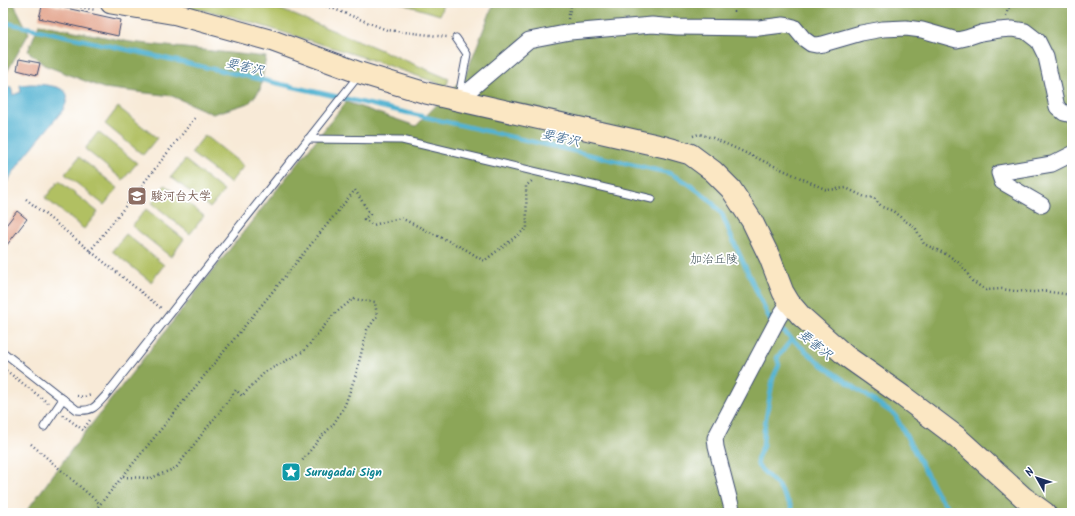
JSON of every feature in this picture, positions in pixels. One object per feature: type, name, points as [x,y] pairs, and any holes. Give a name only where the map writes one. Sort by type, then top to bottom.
[{"type":"street","points":[[111,3],[176,14],[273,41],[360,73],[426,93],[666,146],[690,154],[713,171],[731,188],[752,221],[770,258],[783,292],[784,310],[715,438],[733,513]]},
{"type":"street","points":[[458,100],[529,40],[570,32],[652,25],[677,27],[759,28],[783,25],[794,28],[804,39],[811,44],[816,45],[861,33],[883,29],[922,30],[957,40],[1012,29],[1025,31],[1038,41],[1046,56],[1057,108],[1064,113],[1072,115]]},
{"type":"street","points":[[1042,206],[1002,182],[999,173],[1052,164],[1072,154]]},
{"type":"street","points":[[784,310],[801,316],[846,356],[957,437],[1023,497],[1045,513]]},
{"type":"lane","points":[[456,38],[467,54],[458,100]]},
{"type":"lane","points":[[3,352],[77,410],[85,411],[93,408],[106,395],[360,73]]},
{"type":"lane","points":[[308,139],[402,140],[652,199]]},
{"type":"lane","points":[[44,427],[63,399]]},
{"type":"path","points":[[320,3],[387,30],[456,38]]},
{"type":"path","points":[[90,251],[194,118]]},
{"type":"path","points":[[690,154],[689,137],[699,134],[713,138],[827,190],[846,188],[865,197],[874,198],[882,207],[893,212],[915,227],[924,244],[948,255],[962,265],[972,281],[986,290],[1002,289],[1035,292],[1043,291],[1072,295]]},
{"type":"path","points":[[93,513],[355,190],[370,214],[364,219],[373,225],[401,218],[465,249],[484,261],[527,228],[526,186],[541,172]]},
{"type":"path","points":[[26,199],[162,310]]},
{"type":"path","points":[[122,476],[151,478],[176,468],[236,390],[242,396],[265,372],[304,351],[333,315],[353,300],[375,302],[377,316],[367,330],[356,374],[345,406],[333,425],[320,438],[302,461]]},
{"type":"path","points":[[3,368],[82,430]]},
{"type":"path","points":[[73,396],[84,397],[96,394]]},
{"type":"path","points":[[31,444],[100,504]]},
{"type":"green space","points":[[3,3],[14,4],[29,33],[3,79]]},
{"type":"green space","points":[[166,3],[264,3],[367,44],[449,79],[446,86],[369,59],[227,15]]},
{"type":"green space","points":[[399,3],[443,3],[440,15]]},
{"type":"green space","name":"加治丘陵","points":[[494,3],[1072,3],[1072,513],[25,513],[75,445],[346,102],[416,126],[465,76]]},
{"type":"green space","points":[[39,24],[130,42],[266,57],[260,90],[249,103],[213,114],[172,96],[103,88],[44,65],[28,51]]},
{"type":"green space","points":[[118,107],[157,138],[143,155],[105,124]]},
{"type":"green space","points":[[98,132],[137,163],[123,180],[85,149]]},
{"type":"green space","points":[[205,135],[244,166],[230,183],[191,153]]},
{"type":"green space","points":[[79,157],[118,188],[104,205],[65,174]]},
{"type":"green space","points":[[185,160],[224,191],[210,208],[171,177]]},
{"type":"green space","points":[[59,181],[98,212],[84,229],[45,198]]},
{"type":"green space","points":[[165,185],[204,216],[190,234],[152,203]]},
{"type":"green space","points":[[146,209],[184,239],[171,257],[132,226]]},
{"type":"green space","points":[[126,234],[164,265],[151,282],[112,251]]},
{"type":"water","points":[[39,84],[62,89],[67,95],[67,101],[63,110],[21,161],[3,188],[3,90],[11,87],[13,95],[21,92],[20,85]]},
{"type":"building","points":[[43,3],[121,20],[118,36],[39,18]]},
{"type":"building","points":[[19,59],[40,63],[37,75],[17,70]]},
{"type":"building","points":[[17,211],[27,219],[3,250],[3,229]]},
{"type":"waterway","name":"要害沢","points":[[3,22],[669,173],[686,182],[709,199],[722,214],[770,320],[822,365],[895,415],[938,495],[955,513]]},
{"type":"waterway","points":[[792,339],[777,358],[779,365],[773,378],[764,430],[763,446],[757,459],[758,466],[778,486],[791,506],[793,513]]},
{"type":"place","name":"駿河台大学","points":[[137,196]]},
{"type":"place","name":"Surugadai Sign","points":[[291,472]]}]
